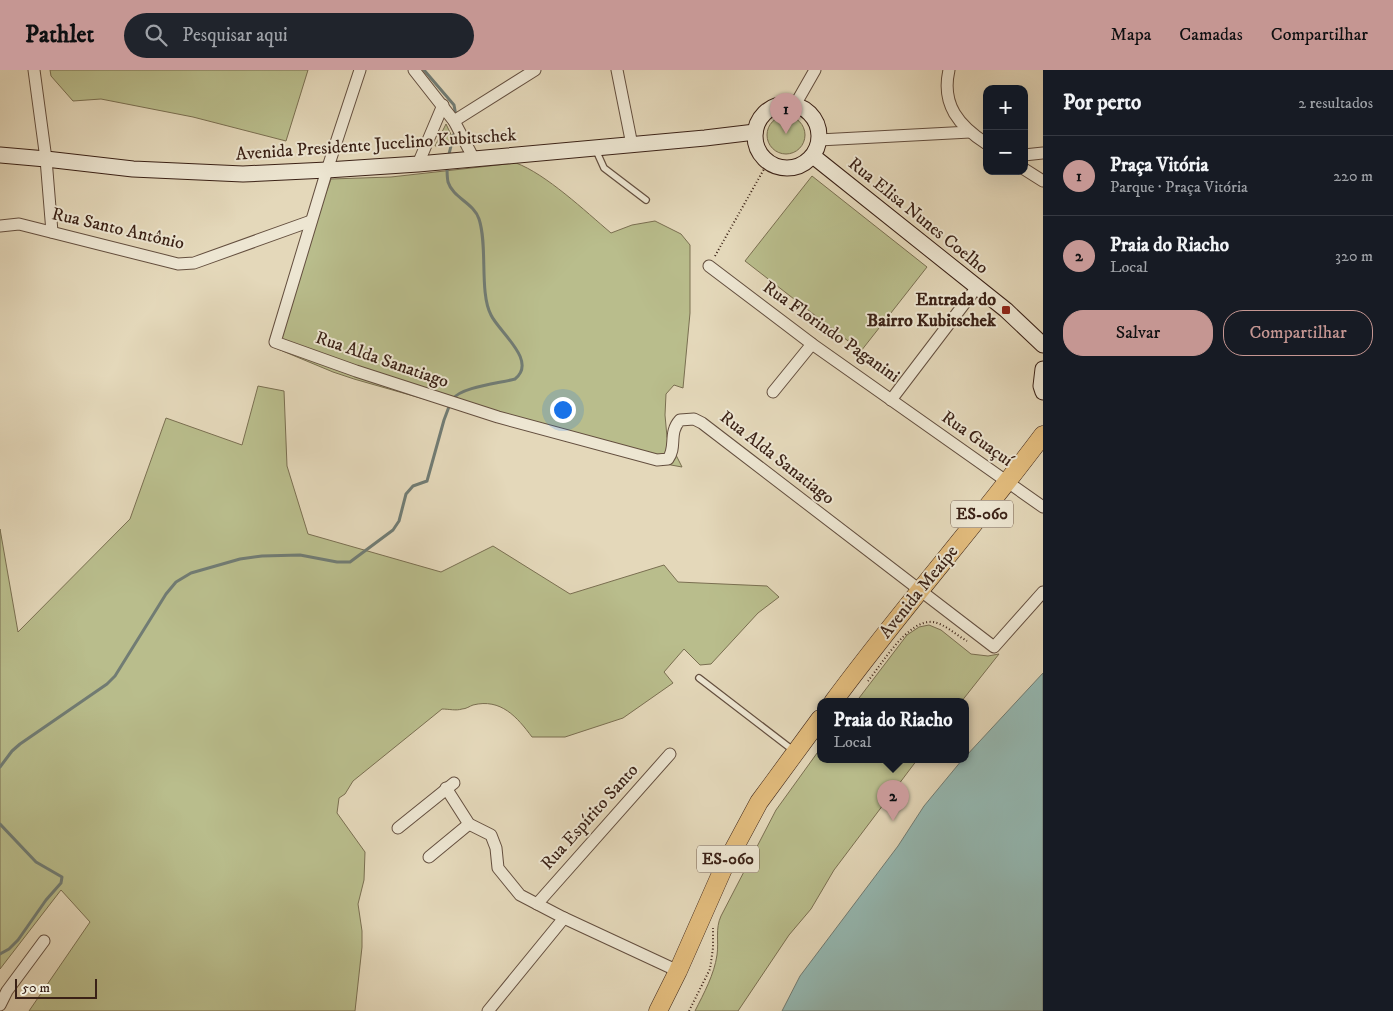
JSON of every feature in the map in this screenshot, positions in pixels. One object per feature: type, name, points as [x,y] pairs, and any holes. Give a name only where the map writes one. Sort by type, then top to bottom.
[{"type":"main road","name":"Avenida Meaípe","points":[[836,698],[919,590],[1008,482],[1043,436]]},
{"type":"main road","name":"ES-060","points":[[658,1011],[678,971],[723,869],[754,810],[817,723]]},
{"type":"street","points":[[34,70],[46,159],[52,232]]},
{"type":"street","points":[[311,221],[360,70]]},
{"type":"street","points":[[414,70],[454,121],[474,159]]},
{"type":"street","points":[[454,121],[535,70]]},
{"type":"street","points":[[616,70],[632,145]]},
{"type":"street","points":[[796,105],[815,70]]},
{"type":"street","points":[[949,70],[948,96],[954,114],[970,132],[983,141]]},
{"type":"street","points":[[784,104],[796,105],[805,109],[813,116],[818,124],[820,140],[813,156],[806,163],[792,168],[777,167],[760,154],[756,144],[755,132],[758,122],[764,113],[774,107],[784,104]]},
{"type":"street","points":[[418,164],[443,105]]},
{"type":"street","name":"Avenida Presidente Jucelino Kubitschek","points":[[0,155],[133,169],[244,174],[418,164],[755,132]]},
{"type":"street","points":[[820,140],[970,132]]},
{"type":"street","points":[[1028,155],[1043,153]]},
{"type":"street","name":"Rua Elisa Nunes Coelho","points":[[813,156],[1006,310],[1043,345]]},
{"type":"street","points":[[1028,171],[1043,181]]},
{"type":"street","name":"Rua Santo Antônio","points":[[0,226],[19,224],[178,264],[194,263],[311,221]]},
{"type":"street","name":"Rua Alda Sanatiago","points":[[311,221],[275,342],[356,371],[498,417],[657,460],[668,459],[672,454],[673,432],[680,420],[694,419],[702,423],[994,647],[1043,592]]},
{"type":"street","name":"Rua Florindo Paganini","points":[[709,266],[812,344],[891,400],[977,287]]},
{"type":"street","points":[[773,392],[812,344]]},
{"type":"street","points":[[1043,369],[1043,392]]},
{"type":"street","name":"Rua Guaçuí","points":[[891,400],[1043,508]]},
{"type":"street","name":"Rua Espírito Santo","points":[[537,904],[670,754]]},
{"type":"street","points":[[398,828],[450,786],[469,824],[491,835],[496,848],[498,868],[520,895],[564,918],[678,971]]},
{"type":"street","points":[[428,857],[469,824]]},
{"type":"street","points":[[488,1011],[564,918]]},
{"type":"street","points":[[0,1005],[7,991],[44,941]]},
{"type":"lane","points":[[595,148],[604,168],[646,200]]},
{"type":"lane","points":[[699,678],[796,752]]},
{"type":"path","points":[[709,266],[768,162]]},
{"type":"path","points":[[863,687],[907,632],[917,625],[931,622],[943,626],[972,644]]},
{"type":"path","points":[[689,1011],[710,969],[715,921]]},
{"type":"green space","points":[[50,70],[308,70],[286,141],[193,117],[101,99],[73,101],[51,76]]},
{"type":"green space","points":[[786,116],[800,121],[805,135],[800,149],[786,154],[772,149],[767,135],[772,121]]},
{"type":"green space","points":[[446,124],[456,145],[435,146]]},
{"type":"green space","points":[[516,163],[540,175],[611,233],[632,225],[655,221],[681,234],[690,245],[690,313],[683,388],[674,385],[666,394],[665,415],[667,437],[682,467],[627,457],[354,379],[273,347],[282,314],[331,179],[391,177]]},
{"type":"green space","points":[[812,176],[927,267],[861,351],[745,261]]},
{"type":"green space","points":[[258,386],[284,391],[287,466],[308,534],[441,572],[493,546],[570,594],[664,565],[678,582],[767,586],[779,597],[758,613],[711,664],[700,665],[684,649],[664,672],[673,683],[623,718],[565,737],[532,737],[514,716],[492,704],[473,705],[457,710],[442,709],[353,781],[345,794],[339,798],[337,813],[365,852],[364,880],[358,904],[362,947],[355,1011],[29,1011],[90,922],[61,890],[0,969],[0,529],[18,632],[130,519],[166,418],[242,445]]},
{"type":"green space","points":[[929,625],[941,630],[971,654],[988,656],[999,654],[964,698],[859,698],[907,635],[919,627]]},
{"type":"green space","points":[[817,753],[817,763],[915,763],[834,870],[811,909],[789,935],[738,1011],[695,1011],[714,970],[718,950],[718,926],[721,916],[776,810]]},
{"type":"water","points":[[1043,673],[1043,1011],[782,1011],[800,976],[898,846],[924,806],[960,763],[969,763],[969,753]]},
{"type":"waterway","points":[[424,70],[454,105],[456,116]]},
{"type":"waterway","points":[[448,158],[455,130]]},
{"type":"waterway","points":[[447,166],[448,182],[451,188],[473,209],[479,219],[482,230],[487,305],[495,322],[520,355],[522,364],[521,372],[515,379],[472,388],[453,399]]},
{"type":"waterway","points":[[0,767],[20,744],[107,684],[115,676],[166,594],[176,582],[191,573],[240,559],[262,556],[300,555],[337,562],[350,562],[393,530],[399,521],[406,494],[413,486],[427,481],[450,404]]},
{"type":"waterway","points":[[0,824],[36,862],[62,877],[61,883],[46,900],[18,940],[9,949],[0,954]]},
{"type":"place","name":"Praça Vitória","points":[[786,134]]},
{"type":"place","name":"Entrada do Bairro Kubitschek","points":[[1006,310]]},
{"type":"place","name":"Praia do Riacho","points":[[893,821]]}]
